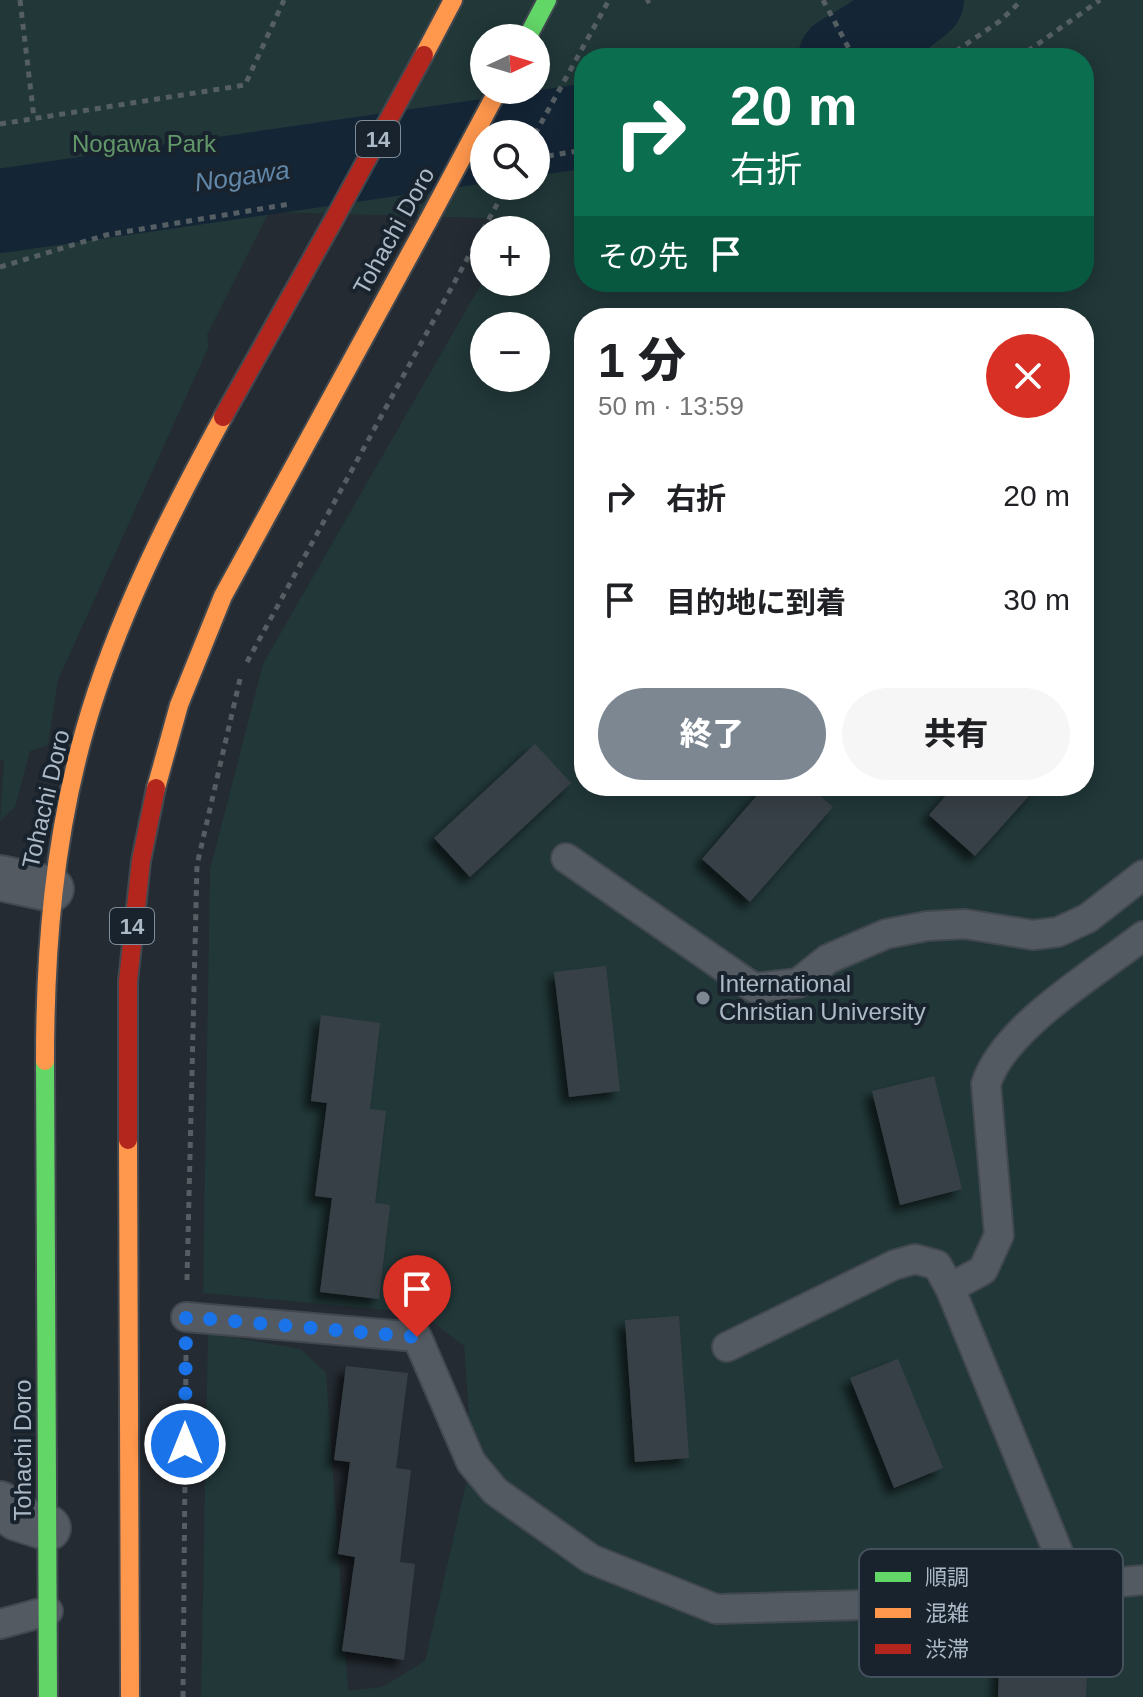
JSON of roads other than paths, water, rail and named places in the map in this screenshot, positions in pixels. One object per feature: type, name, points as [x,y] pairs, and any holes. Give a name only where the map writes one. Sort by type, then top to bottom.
[{"type":"main road","name":"Tohachi Doro","points":[[48,1697],[45,980],[51,889],[87,726],[111,649],[156,550],[453,0]]},
{"type":"main road","points":[[534,24],[547,0]]},
{"type":"main road","name":"Tohachi Doro","points":[[130,1697],[128,981],[133,911],[148,825],[168,738],[192,666],[229,581],[491,104]]},
{"type":"street","points":[[0,878],[51,889]]},
{"type":"street","points":[[0,1504],[17,1518],[48,1528]]},
{"type":"lane","points":[[566,858],[754,988],[798,983],[828,959],[886,934],[927,926],[965,924],[1033,935],[1058,932],[1088,918],[1143,875]]},
{"type":"lane","points":[[950,1288],[983,1270],[999,1235],[986,1084],[993,1063],[1060,1000],[1143,936]]},
{"type":"lane","points":[[727,1347],[894,1265],[915,1259],[937,1265],[950,1288],[1057,1549]]},
{"type":"lane","points":[[186,1317],[417,1337],[471,1462],[495,1491],[591,1559],[716,1609],[751,1611],[859,1606]]},
{"type":"lane","points":[[1123,1582],[1143,1580]]},
{"type":"lane","points":[[0,1624],[48,1611]]},
{"type":"waterway","name":"Nogawa","points":[[856,48],[922,0]]},
{"type":"waterway","name":"Nogawa","points":[[550,131],[574,128]]},
{"type":"waterway","name":"Nogawa","points":[[0,211],[470,143]]},
{"type":"place","name":"International Christian University","points":[[703,998]]},
{"type":"park label","name":"Nogawa Park","points":[[144,144]]}]
